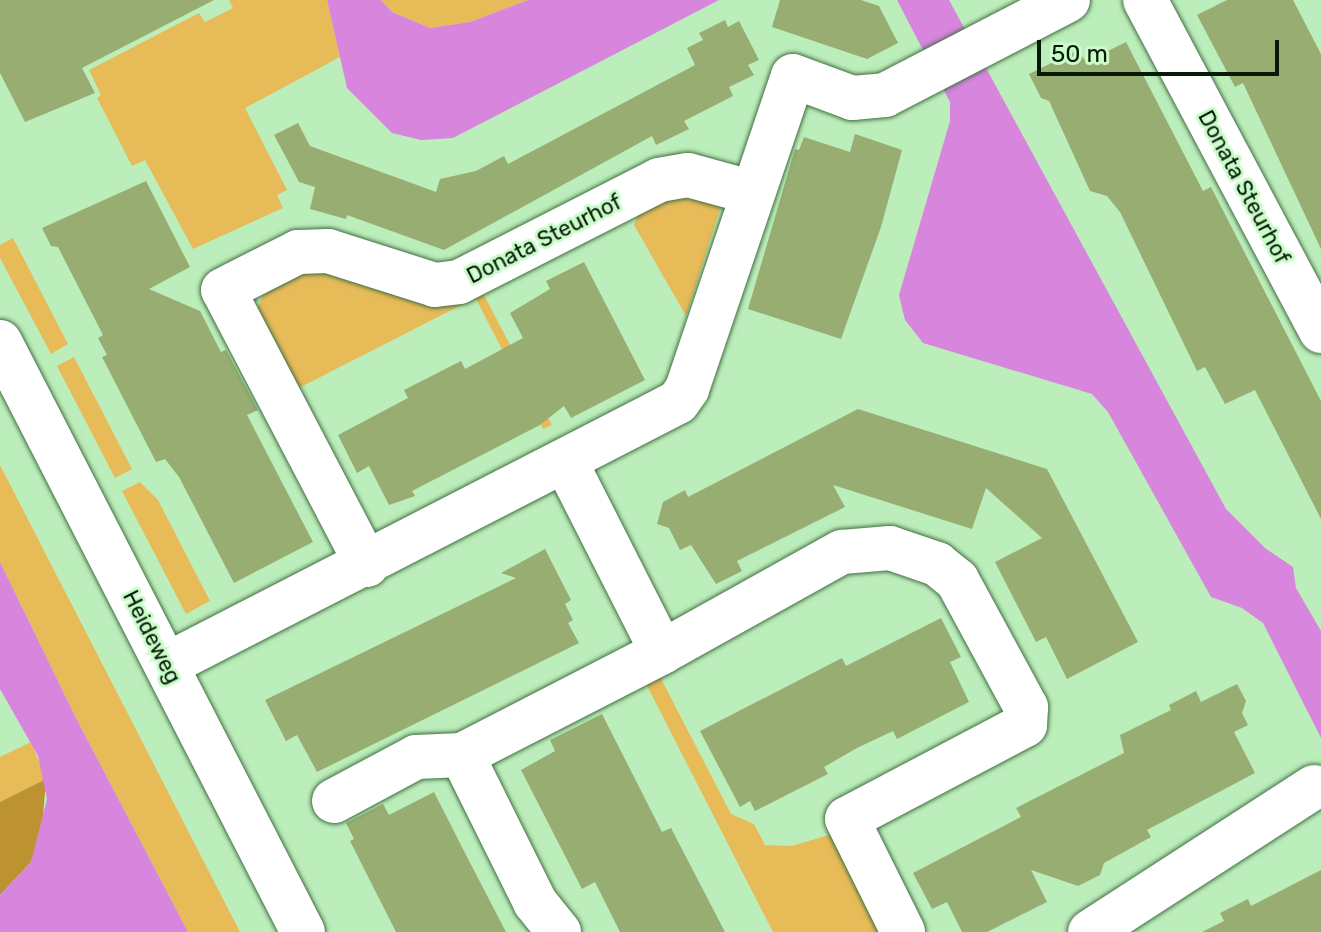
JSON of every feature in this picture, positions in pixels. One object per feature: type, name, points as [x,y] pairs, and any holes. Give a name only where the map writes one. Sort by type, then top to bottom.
[{"type":"street","points":[[168,664],[658,415],[687,389],[750,192],[793,76],[867,99],[929,72],[1068,0]]},
{"type":"street","name":"Donata Steurhof","points":[[1145,0],[1321,331]]},
{"type":"street","name":"Donata Steurhof","points":[[367,565],[223,290],[298,252],[328,251],[435,285],[459,282],[659,180],[688,175],[750,192]]},
{"type":"street","name":"Heideweg","points":[[0,342],[303,932]]},
{"type":"street","points":[[566,463],[662,652]]},
{"type":"street","points":[[334,801],[416,757],[462,755],[662,652],[842,552],[890,548],[937,564],[957,580],[1026,707],[1025,725],[847,819],[903,932]]},
{"type":"street","points":[[462,755],[535,902],[559,932]]},
{"type":"street","points":[[1090,932],[1314,787]]},
{"type":"shaded area","points":[[229,0],[327,0],[340,57],[245,108],[287,190],[277,195],[283,208],[193,249],[145,160],[132,166],[97,98],[101,95],[89,70],[199,13],[205,22],[233,8]]},
{"type":"shaded area","points":[[327,0],[381,0],[392,12],[430,28],[470,22],[528,0],[719,0],[453,138],[421,140],[392,133],[347,88]]},
{"type":"shaded area","points":[[381,0],[528,0],[470,22],[430,28],[392,12]]},
{"type":"shaded area","points":[[897,0],[949,0],[1226,509],[1265,548],[1293,567],[1296,588],[1321,631],[1321,738],[1263,623],[1242,608],[1211,597],[1108,412],[1092,394],[923,343],[905,320],[899,295],[950,121],[950,102]]},
{"type":"shaded area","points":[[672,195],[718,202],[720,209],[686,316],[634,225],[639,213]]},
{"type":"shaded area","points":[[13,238],[68,344],[51,354],[0,258],[0,245]]},
{"type":"shaded area","points":[[317,263],[473,299],[295,390],[256,312],[263,295]]},
{"type":"shaded area","points":[[483,293],[552,425],[543,429],[475,297]]},
{"type":"shaded area","points":[[74,357],[132,469],[115,478],[57,366]]},
{"type":"shaded area","points":[[0,465],[240,932],[188,932],[76,718],[0,562]]},
{"type":"shaded area","points":[[140,482],[158,500],[210,601],[186,614],[122,491]]},
{"type":"shaded area","points":[[0,562],[76,718],[188,932],[0,932],[0,895],[31,862],[47,799],[38,756],[0,689]]},
{"type":"shaded area","points":[[656,669],[731,814],[754,824],[765,845],[792,846],[832,834],[880,932],[773,932],[642,676]]},
{"type":"shaded area","points":[[31,742],[46,779],[0,802],[0,757]]},
{"type":"shaded area","points":[[46,779],[42,829],[31,862],[0,895],[0,802]]},
{"type":"building","points":[[0,0],[214,0],[82,68],[95,93],[25,122],[0,73]]},
{"type":"building","points":[[780,0],[861,0],[879,6],[898,43],[867,59],[772,27]]},
{"type":"building","points":[[1227,0],[1293,0],[1321,54],[1321,249],[1243,83],[1235,87],[1197,15]]},
{"type":"building","points":[[725,20],[728,27],[739,21],[759,60],[748,65],[754,75],[729,87],[733,96],[684,121],[689,129],[656,145],[652,136],[444,250],[347,215],[346,219],[310,209],[315,187],[299,182],[274,135],[298,123],[310,146],[436,192],[440,179],[476,171],[504,156],[508,164],[695,65],[687,48],[703,40],[699,33]]},
{"type":"building","points":[[1126,42],[1203,191],[1211,187],[1321,401],[1321,519],[1255,390],[1225,404],[1205,367],[1197,371],[1120,212],[1107,196],[1090,191],[1049,101],[1041,98],[1029,74],[1078,50],[1086,62]]},
{"type":"building","points":[[855,134],[902,150],[881,227],[841,339],[748,309],[795,149],[799,150],[804,137],[850,152]]},
{"type":"building","points":[[146,181],[190,267],[149,289],[200,311],[221,352],[226,350],[258,410],[247,415],[313,542],[234,583],[179,477],[165,459],[156,462],[102,357],[107,355],[98,338],[103,335],[58,247],[51,246],[42,228]]},
{"type":"building","points":[[584,262],[645,380],[571,418],[564,406],[540,425],[412,491],[415,496],[389,505],[369,466],[357,473],[338,435],[408,398],[404,390],[461,361],[465,369],[523,338],[510,313],[550,289],[546,281]]},
{"type":"building","points":[[858,409],[1047,469],[1138,642],[1067,679],[1046,637],[1036,642],[995,562],[1042,538],[986,488],[972,529],[833,485],[845,507],[737,561],[742,571],[716,584],[691,545],[680,550],[669,528],[657,524],[663,502],[685,490],[688,497]]},
{"type":"building","points":[[545,549],[571,600],[565,604],[573,620],[568,623],[579,643],[317,772],[297,735],[286,741],[265,700],[516,578],[501,573]]},
{"type":"building","points":[[941,618],[961,657],[950,662],[969,702],[897,739],[893,731],[857,748],[824,767],[828,774],[755,811],[750,801],[740,807],[700,731],[842,658],[846,666]]},
{"type":"building","points":[[1237,684],[1246,701],[1242,713],[1248,725],[1234,732],[1255,773],[1147,830],[1151,837],[1104,863],[1100,875],[1078,886],[1031,870],[1047,902],[987,932],[962,932],[947,902],[932,909],[913,873],[1021,817],[1016,808],[1124,753],[1120,735],[1171,710],[1169,705],[1196,691],[1201,702]]},
{"type":"building","points":[[602,714],[662,832],[671,828],[725,932],[620,932],[595,882],[582,889],[521,770],[555,751],[550,740]]},
{"type":"building","points":[[434,792],[506,932],[396,932],[350,841],[354,839],[346,823],[383,804],[389,815]]},
{"type":"building","points":[[1321,870],[1321,932],[1202,932],[1224,921],[1220,913],[1248,899],[1251,906]]}]
